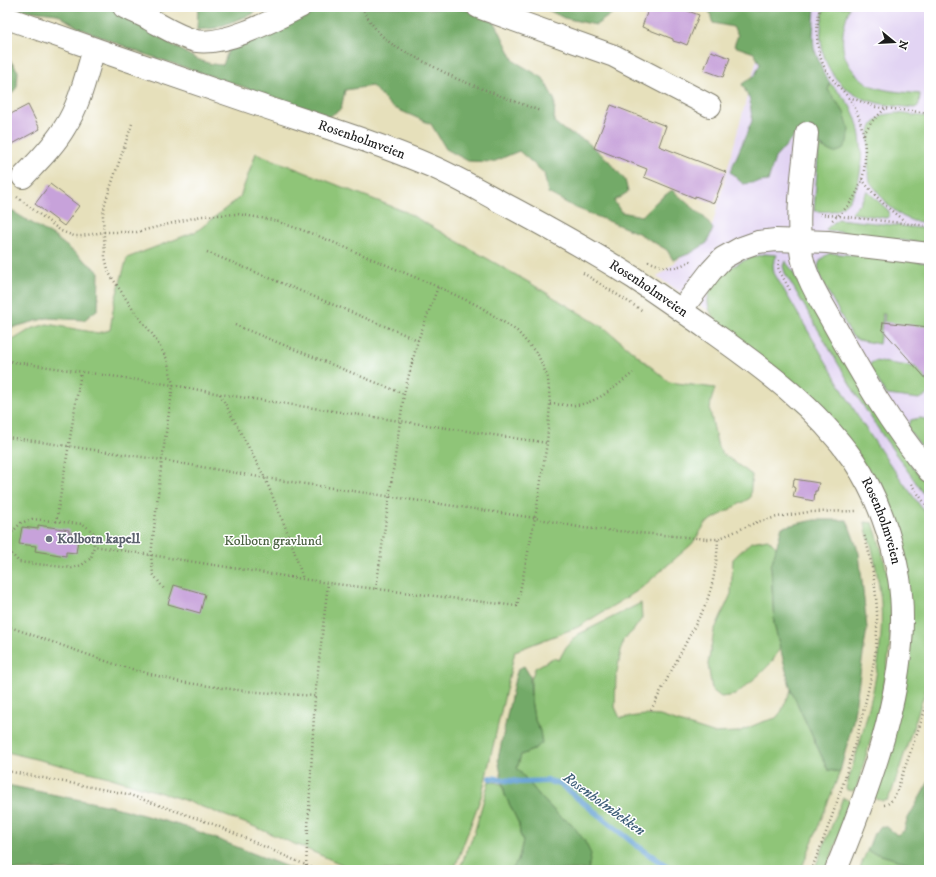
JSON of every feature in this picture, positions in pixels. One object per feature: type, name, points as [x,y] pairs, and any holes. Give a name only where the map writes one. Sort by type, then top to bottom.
[{"type":"street","points":[[124,7],[184,37],[197,41],[223,39],[249,31],[300,7]]},
{"type":"street","points":[[478,7],[614,56],[710,106]]},
{"type":"street","name":"Rosenholmveien","points":[[7,18],[380,146],[434,167],[579,245],[632,277],[681,310],[761,368],[788,389],[828,428],[856,464],[868,485],[877,506],[889,538],[902,604],[901,652],[895,691],[884,734],[863,800],[836,870]]},
{"type":"street","points":[[23,177],[52,146],[66,127],[81,92],[94,49]]},
{"type":"street","points":[[808,133],[800,214],[800,241],[808,276],[879,403],[911,450],[929,471]]},
{"type":"street","points":[[681,310],[723,258],[741,248],[764,241],[828,242],[929,254]]},
{"type":"path","points":[[362,7],[374,28],[386,41],[396,47],[457,79],[540,111]]},
{"type":"path","points":[[820,7],[817,34],[821,59],[833,81],[848,97],[857,114],[864,135],[864,168],[862,179],[847,208],[827,224]]},
{"type":"path","points":[[848,97],[870,106],[929,113]]},
{"type":"path","points":[[864,135],[870,122],[885,108]]},
{"type":"path","points":[[132,124],[106,202],[103,216],[105,257],[109,273],[134,311],[153,335],[167,359],[173,385],[162,460],[151,555],[154,574],[164,590]]},
{"type":"path","points":[[862,179],[871,192],[887,208],[908,224]]},
{"type":"path","points":[[16,197],[53,226],[69,235],[81,236],[104,232],[137,232],[201,216],[237,214],[273,220],[316,235],[480,306],[517,330],[538,355],[548,378],[550,404],[547,443],[535,518],[517,606],[328,583],[94,546]]},
{"type":"path","points":[[800,214],[838,216],[929,226]]},
{"type":"path","points":[[207,252],[418,340]]},
{"type":"path","points":[[647,260],[666,267],[678,267],[694,258]]},
{"type":"path","points":[[577,270],[647,314]]},
{"type":"path","points":[[376,589],[404,394],[418,340],[438,287]]},
{"type":"path","points":[[235,324],[404,394]]},
{"type":"path","points":[[7,361],[547,443]]},
{"type":"path","points":[[56,522],[80,372]]},
{"type":"path","points":[[550,404],[575,406],[587,403],[603,396],[633,373]]},
{"type":"path","points":[[220,394],[265,478],[291,541],[303,579]]},
{"type":"path","points":[[7,437],[162,460],[265,478],[535,518],[583,528],[708,539],[718,539],[757,522],[777,517],[809,512],[856,512],[877,506]]},
{"type":"path","points":[[853,505],[856,512]]},
{"type":"path","points":[[32,519],[56,522],[83,524],[93,532],[94,546],[91,558],[82,565],[72,568],[19,562],[10,552],[8,542],[11,533],[21,523],[32,519]]},
{"type":"path","points":[[811,870],[838,799],[852,756],[873,669],[877,630],[877,610],[875,582],[870,553],[864,532]]},
{"type":"path","points":[[651,710],[707,601],[715,575],[718,539]]},
{"type":"path","points":[[306,866],[315,696],[328,583]]},
{"type":"path","points":[[7,626],[117,665],[180,682],[245,691],[315,696]]},
{"type":"path","points":[[880,804],[888,804],[893,797],[929,699]]},
{"type":"path","points":[[7,770],[127,794],[213,824],[317,870]]},
{"type":"shaded area","points":[[771,7],[929,7],[929,661],[901,521],[735,328],[657,277],[710,234]]},
{"type":"green space","points":[[9,7],[170,7],[152,18],[148,31],[193,57],[212,64],[223,65],[228,51],[309,7],[427,7],[429,9],[453,8],[477,12],[496,24],[514,61],[543,78],[555,101],[554,122],[564,130],[586,141],[609,161],[625,180],[628,192],[614,201],[621,212],[642,216],[656,202],[672,190],[704,217],[713,229],[707,243],[691,253],[673,260],[667,250],[638,233],[576,208],[548,193],[544,173],[519,151],[493,162],[468,161],[446,149],[431,124],[392,107],[372,86],[345,90],[341,109],[325,119],[286,101],[141,53],[79,28],[57,14],[12,9]]},
{"type":"green space","points":[[198,7],[258,7],[253,14],[216,28],[197,30]]},
{"type":"green space","points":[[542,7],[611,7],[613,13],[596,25],[564,18]]},
{"type":"green space","points":[[708,7],[751,7],[757,11],[764,7],[815,7],[813,35],[814,48],[823,72],[830,83],[828,90],[844,112],[849,130],[847,142],[842,150],[834,153],[825,149],[818,141],[812,128],[799,131],[775,158],[768,181],[743,184],[730,172],[752,121],[750,100],[742,84],[755,75],[760,64],[754,53],[734,46],[738,35],[733,27],[713,23]]},
{"type":"green space","points":[[824,7],[850,7],[844,25],[843,42],[846,59],[857,75],[870,85],[880,89],[920,94],[919,104],[917,107],[914,108],[889,105],[864,99],[855,95],[839,82],[828,66],[824,57],[821,42]]},
{"type":"green space","points":[[7,56],[18,71],[17,87],[7,100]]},
{"type":"green space","points":[[830,83],[847,101],[854,114],[860,137],[861,166],[859,179],[854,192],[847,202],[835,210],[814,211],[819,145],[824,149],[844,112],[828,90]]},
{"type":"green space","points":[[896,113],[929,117],[929,223],[913,221],[902,216],[889,206],[870,182],[868,170],[869,131],[873,124],[883,115]]},
{"type":"green space","name":"Kolbotn gravlund","points":[[256,153],[406,212],[530,283],[606,329],[669,382],[715,388],[710,411],[718,447],[723,454],[752,475],[750,498],[706,523],[692,544],[639,590],[578,627],[515,651],[482,794],[454,870],[355,870],[255,827],[181,799],[105,776],[7,752],[7,351],[13,340],[31,329],[47,324],[98,333],[110,330],[114,304],[127,258],[197,231],[240,197]]},
{"type":"green space","points":[[867,191],[889,211],[889,217],[885,218],[851,213],[861,202]]},
{"type":"green space","points":[[7,208],[55,237],[99,272],[98,309],[84,320],[47,318],[7,329]]},
{"type":"green space","points":[[838,219],[929,229],[929,244],[825,230]]},
{"type":"green space","points":[[831,253],[929,263],[929,380],[883,329],[885,314],[882,314],[879,344],[858,340],[852,336],[819,275],[821,274],[818,267],[820,261]]},
{"type":"green space","points":[[765,254],[777,255],[773,264],[774,273],[862,423],[929,518],[929,680],[892,791],[887,800],[883,801],[874,798],[905,687],[885,497],[717,324],[710,310],[708,298],[712,287],[719,278],[729,269],[741,262]]},
{"type":"green space","points":[[785,261],[792,270],[913,468],[929,486],[929,501],[860,401],[785,273],[783,266]]},
{"type":"green space","points":[[875,361],[916,367],[929,382],[929,394],[919,399],[886,394],[869,366]]},
{"type":"green space","points":[[920,418],[929,420],[929,456],[908,429],[908,425],[911,420]]},
{"type":"green space","points":[[814,520],[847,520],[859,553],[867,628],[853,721],[840,772],[828,770],[791,690],[774,624],[771,566],[782,527]]},
{"type":"green space","points":[[865,522],[873,523],[885,565],[891,606],[891,632],[884,685],[878,711],[856,789],[853,791],[847,790],[846,788],[860,743],[872,696],[880,650],[881,602],[872,548]]},
{"type":"green space","points":[[768,539],[777,548],[771,566],[774,624],[780,648],[772,662],[735,695],[721,697],[712,690],[708,664],[714,631],[731,594],[733,559],[751,542]]},
{"type":"green space","points":[[641,603],[642,618],[633,631],[623,640],[616,677],[615,707],[620,718],[645,715],[660,716],[713,733],[738,732],[776,718],[781,712],[791,690],[828,770],[840,772],[801,870],[588,870],[589,866],[571,823],[559,816],[517,768],[521,755],[533,750],[540,731],[534,718],[531,700],[531,680],[535,668],[553,658],[559,660],[566,647],[577,635]]},
{"type":"green space","points":[[524,666],[530,676],[531,700],[534,718],[540,731],[542,743],[533,750],[521,755],[517,768],[540,796],[559,816],[571,823],[584,840],[591,854],[588,870],[511,870],[518,861],[523,841],[520,834],[519,824],[505,795],[498,759],[515,678],[518,669]]},
{"type":"green space","points":[[489,781],[502,784],[505,795],[519,824],[520,834],[523,841],[518,861],[511,870],[459,870],[474,834]]},
{"type":"green space","points":[[929,781],[929,869],[867,851],[874,833],[881,826],[887,827],[897,835],[904,831],[907,820]]},
{"type":"green space","points":[[7,785],[115,807],[189,828],[295,870],[7,870]]},
{"type":"green space","points":[[843,798],[852,801],[826,870],[814,870]]},
{"type":"green space","points":[[867,851],[916,865],[929,870],[859,870]]},
{"type":"building","points":[[649,7],[677,7],[699,15],[687,45],[673,41],[673,39],[642,27]]},
{"type":"building","points":[[711,51],[730,58],[723,77],[704,70]]},
{"type":"building","points":[[28,105],[40,129],[7,147],[7,116]]},
{"type":"building","points":[[611,105],[666,126],[659,146],[726,172],[714,203],[695,196],[695,198],[644,177],[647,169],[594,148]]},
{"type":"building","points":[[50,184],[79,206],[64,226],[35,204]]},
{"type":"building","points":[[883,322],[929,327],[929,382],[882,329]]},
{"type":"building","points":[[794,479],[819,483],[817,491],[815,491],[814,501],[793,497],[795,488],[793,487]]},
{"type":"building","name":"Kolbotn kapell","points":[[38,525],[69,530],[69,533],[79,534],[76,553],[66,552],[66,556],[35,551],[36,546],[19,544],[22,527],[38,529]]},
{"type":"building","points":[[174,585],[205,594],[200,613],[168,604]]},
{"type":"waterway","name":"Rosenholmbekken","points":[[490,778],[520,782],[549,781],[560,784],[640,848],[672,870]]},
{"type":"place","name":"Kolbotn kapell","points":[[49,539]]}]
